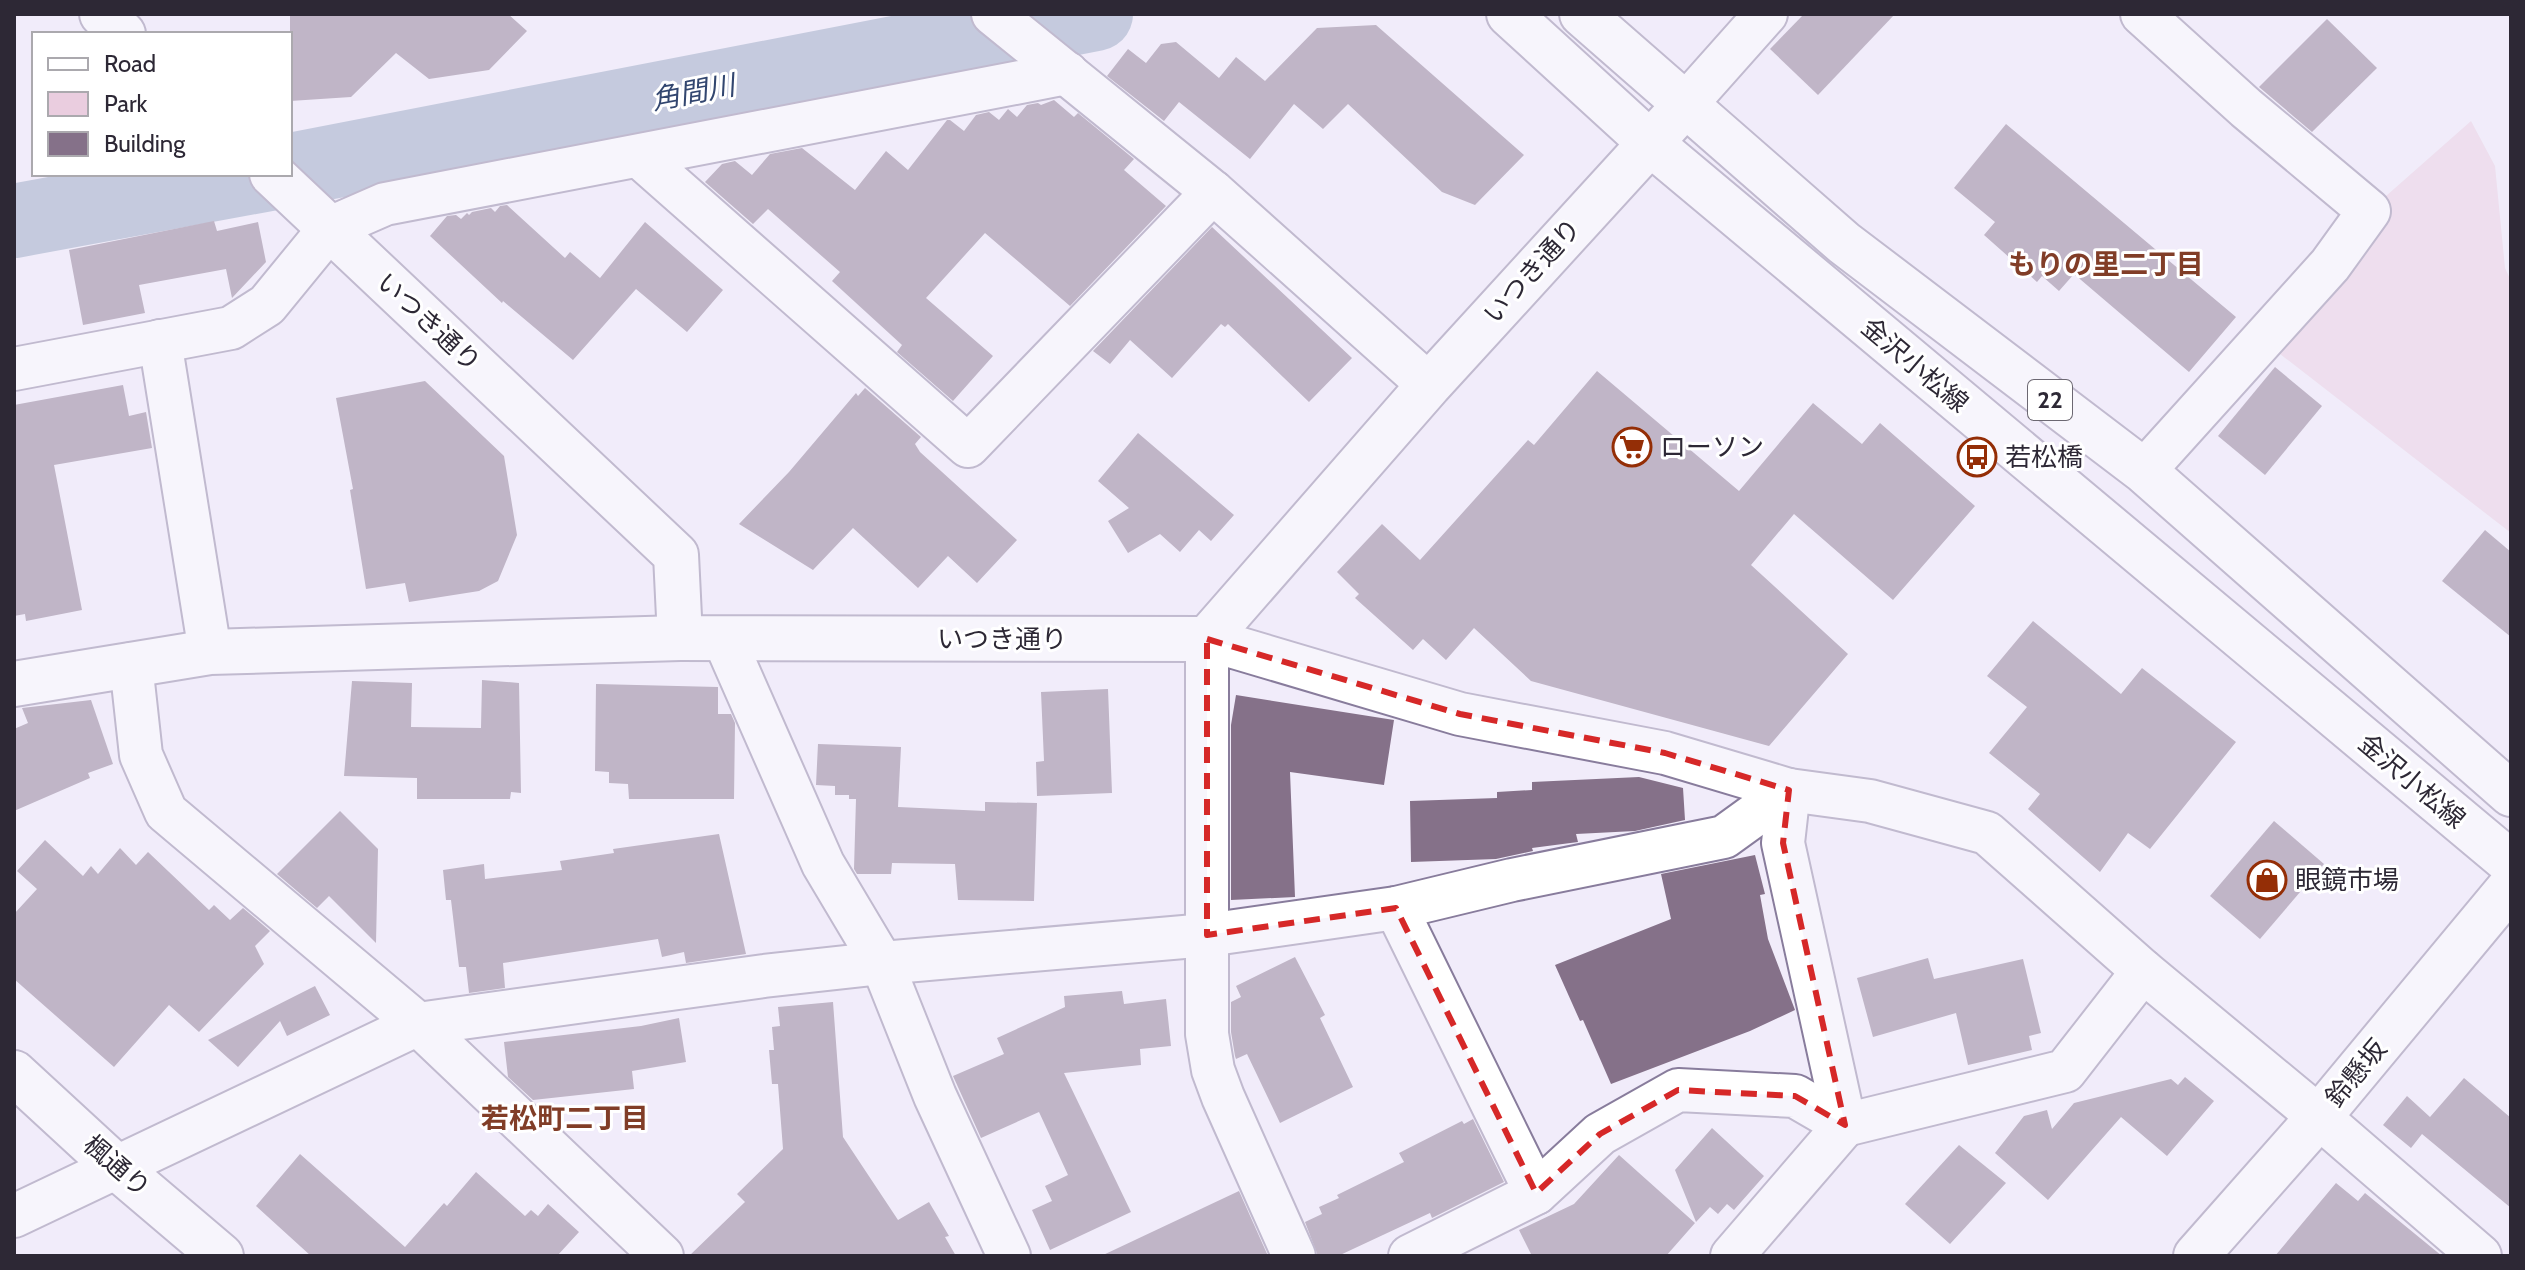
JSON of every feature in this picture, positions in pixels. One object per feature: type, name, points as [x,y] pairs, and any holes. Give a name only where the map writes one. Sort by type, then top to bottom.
[{"type":"street","points":[[102,14],[121,32]]},
{"type":"street","points":[[993,14],[1213,192],[1429,385]]},
{"type":"street","name":"金沢小松線","points":[[1509,14],[1649,142],[2511,863]]},
{"type":"street","name":"金沢小松線","points":[[1582,14],[1844,243],[2144,471],[2511,794]]},
{"type":"street","points":[[1685,105],[1766,14]]},
{"type":"street","points":[[2142,14],[2246,108],[2369,211],[2330,265],[2144,471]]},
{"type":"street","points":[[14,369],[231,328],[267,305],[301,201],[385,204],[639,156],[1055,63]]},
{"type":"street","name":"いつき通り","points":[[301,201],[676,555],[680,638],[1207,639],[1429,385],[1685,105]]},
{"type":"street","points":[[639,156],[968,446],[1213,192]]},
{"type":"street","points":[[160,341],[210,652]]},
{"type":"street","points":[[14,684],[210,652],[680,638]]},
{"type":"street","points":[[724,639],[823,864],[882,963],[935,1096],[1009,1256]]},
{"type":"street","points":[[1294,1256],[1213,1070],[1207,1034],[1207,639],[1460,714],[1665,753],[1789,790],[1870,801],[1987,833],[2143,971],[2480,1256]]},
{"type":"street","points":[[131,664],[141,755],[166,812],[418,1024],[662,1256]]},
{"type":"street","points":[[14,1216],[418,1024],[882,963],[1207,935],[1396,908],[1512,880],[1724,837],[1789,790]]},
{"type":"street","points":[[1789,790],[1783,843],[1845,1125]]},
{"type":"street","name":"鈴懸坂","points":[[2196,1256],[2319,1117],[2511,886]]},
{"type":"street","points":[[1396,908],[1536,1193]]},
{"type":"street","points":[[1732,1256],[1845,1125],[2065,1071],[2143,971]]},
{"type":"street","name":"楓通り","points":[[14,1073],[115,1166],[221,1256]]},
{"type":"street","points":[[1410,1256],[1536,1193],[1600,1134],[1678,1090],[1795,1096],[1845,1125]]},
{"type":"highlighted area","points":[[1207,639],[1460,714],[1665,753],[1789,790],[1783,843],[1845,1125],[1795,1096],[1678,1090],[1600,1134],[1536,1193],[1396,908],[1207,935]]},
{"type":"green space","points":[[2471,121],[2495,166],[2505,268],[2511,281],[2511,533],[2262,340],[2369,211]]},
{"type":"building","points":[[290,14],[508,14],[527,31],[489,70],[429,79],[396,53],[351,97],[292,101]]},
{"type":"building","points":[[1804,14],[1895,14],[1818,95],[1770,49]]},
{"type":"building","points":[[2327,19],[2377,68],[2312,132],[2259,87]]},
{"type":"building","points":[[1376,25],[1524,155],[1475,205],[1442,192],[1348,104],[1323,129],[1294,104],[1250,159],[1179,102],[1164,121],[1107,76],[1128,49],[1146,63],[1161,44],[1176,42],[1219,78],[1236,57],[1265,81],[1317,28]]},
{"type":"building","points":[[1054,100],[1074,117],[1078,113],[1134,159],[1124,170],[1166,206],[1070,306],[985,233],[926,298],[993,356],[953,401],[897,352],[902,345],[832,281],[840,272],[768,209],[753,224],[705,182],[722,164],[735,161],[752,175],[770,154],[802,148],[855,190],[886,151],[908,170],[947,120],[964,131],[976,115],[989,112],[999,120],[1008,109],[1017,117],[1027,105],[1041,105]]},
{"type":"building","points":[[2006,124],[2236,317],[2189,372],[2074,274],[2059,291],[2042,276],[2037,282],[1984,235],[1995,222],[1954,188]]},
{"type":"building","points":[[507,205],[565,258],[570,252],[600,278],[645,222],[723,290],[687,332],[636,289],[573,360],[502,303],[430,236],[447,216],[456,215],[461,219],[467,213],[491,208],[495,212],[500,206]]},
{"type":"building","points":[[214,221],[217,231],[258,222],[266,262],[232,298],[226,269],[139,285],[145,313],[83,325],[69,250]]},
{"type":"building","points":[[1212,227],[1352,358],[1309,402],[1228,324],[1225,327],[1221,324],[1172,378],[1130,340],[1110,364],[1093,351]]},
{"type":"building","points":[[2275,367],[2322,406],[2265,475],[2218,436]]},
{"type":"building","points":[[1597,371],[1739,491],[1813,403],[1862,444],[1880,423],[1975,506],[1893,600],[1794,514],[1751,565],[1848,654],[1769,746],[1531,681],[1474,628],[1446,660],[1423,639],[1413,650],[1355,598],[1359,594],[1337,572],[1382,524],[1420,560],[1528,440],[1534,445]]},
{"type":"building","points":[[425,381],[504,456],[517,535],[498,581],[479,591],[409,602],[405,583],[366,589],[350,490],[353,489],[336,398]]},
{"type":"building","points":[[123,385],[129,416],[146,412],[152,448],[54,465],[82,610],[26,621],[25,614],[14,616],[14,405]]},
{"type":"building","points":[[865,388],[921,437],[915,444],[920,452],[1017,540],[977,583],[948,556],[918,588],[853,528],[813,570],[739,524],[789,472],[856,393],[858,396]]},
{"type":"building","points":[[1138,433],[1234,515],[1211,541],[1199,530],[1180,552],[1160,534],[1128,553],[1108,521],[1129,508],[1098,481]]},
{"type":"building","points":[[2485,530],[2511,552],[2511,637],[2442,581]]},
{"type":"building","points":[[2033,621],[2121,694],[2142,668],[2236,742],[2150,849],[2128,833],[2100,872],[2028,809],[2040,794],[1989,753],[2027,707],[1987,676]]},
{"type":"building","points":[[482,680],[519,683],[521,793],[511,792],[510,799],[417,799],[417,778],[344,776],[352,681],[412,683],[411,727],[481,728]]},
{"type":"building","points":[[596,684],[718,687],[718,714],[731,714],[735,723],[734,799],[629,799],[628,784],[609,783],[609,772],[595,771]]},
{"type":"building","points":[[1108,689],[1112,793],[1037,796],[1036,762],[1044,761],[1041,692]]},
{"type":"building","points":[[1236,695],[1394,720],[1384,785],[1290,772],[1295,897],[1231,900],[1231,725]]},
{"type":"building","points":[[91,700],[113,764],[88,773],[90,778],[14,811],[14,729],[28,723],[22,708]]},
{"type":"building","points":[[818,744],[901,747],[898,807],[985,811],[985,802],[1037,803],[1034,901],[958,900],[955,864],[892,863],[891,874],[857,874],[854,869],[856,799],[849,799],[849,795],[835,795],[835,786],[816,785]]},
{"type":"building","points":[[1639,777],[1683,788],[1685,820],[1635,831],[1576,834],[1578,842],[1532,848],[1533,851],[1496,859],[1411,862],[1410,801],[1497,798],[1497,792],[1532,790],[1532,782]]},
{"type":"building","points":[[340,811],[378,849],[376,943],[329,896],[317,908],[277,874]]},
{"type":"building","name":"眼鏡市場","points":[[2274,821],[2324,864],[2260,939],[2210,896]]},
{"type":"building","points":[[719,834],[746,954],[686,963],[684,952],[662,957],[658,939],[503,963],[505,988],[469,993],[466,967],[459,967],[451,900],[446,900],[443,870],[484,864],[485,879],[562,870],[560,861],[614,853],[613,849]]},
{"type":"building","points":[[45,840],[83,876],[91,866],[98,874],[120,848],[136,865],[148,852],[209,910],[214,905],[230,920],[243,908],[270,931],[255,946],[264,964],[199,1032],[169,1005],[114,1067],[14,979],[14,914],[37,889],[17,871]]},
{"type":"building","points":[[1755,855],[1765,894],[1760,895],[1768,939],[1795,1010],[1750,1031],[1611,1084],[1555,965],[1671,919],[1661,874]]},
{"type":"building","points":[[1295,957],[1325,1015],[1320,1018],[1353,1087],[1280,1123],[1247,1054],[1236,1059],[1231,1032],[1231,1002],[1241,997],[1236,986]]},
{"type":"building","points":[[1928,958],[1934,979],[2023,959],[2041,1033],[2029,1036],[2032,1050],[1968,1065],[1956,1013],[1873,1037],[1857,978]]},
{"type":"building","points":[[315,986],[330,1015],[287,1036],[280,1021],[238,1067],[208,1040]]},
{"type":"building","points":[[1122,991],[1124,1004],[1166,999],[1171,1046],[1140,1049],[1141,1065],[1064,1073],[1131,1212],[1050,1250],[1032,1210],[1052,1201],[1045,1186],[1068,1175],[1039,1112],[981,1138],[953,1076],[1004,1054],[997,1038],[1065,1007],[1064,996]]},
{"type":"building","points":[[833,1002],[843,1137],[898,1220],[929,1202],[949,1236],[945,1237],[956,1256],[689,1256],[745,1202],[737,1194],[783,1149],[778,1084],[772,1084],[769,1050],[774,1050],[772,1027],[780,1026],[778,1007]]},
{"type":"building","points":[[679,1018],[686,1062],[632,1071],[634,1089],[533,1100],[508,1077],[504,1042],[641,1026]]},
{"type":"building","points":[[2185,1077],[2214,1101],[2167,1156],[2121,1117],[2048,1200],[1995,1153],[2024,1116],[2047,1110],[2052,1129],[2074,1103],[2171,1079],[2178,1085]]},
{"type":"building","points":[[2464,1078],[2511,1118],[2511,1208],[2422,1134],[2411,1148],[2383,1125],[2407,1096],[2430,1117]]},
{"type":"building","points":[[1473,1119],[1504,1182],[1432,1218],[1430,1213],[1338,1256],[1318,1256],[1305,1222],[1322,1214],[1319,1207],[1404,1162],[1399,1153],[1462,1121],[1464,1124]]},
{"type":"building","points":[[1712,1128],[1764,1176],[1734,1210],[1727,1204],[1718,1214],[1710,1207],[1696,1222],[1675,1170]]},
{"type":"building","points":[[1959,1145],[2006,1183],[1950,1244],[1905,1204]]},
{"type":"building","points":[[300,1154],[405,1247],[476,1172],[525,1216],[531,1210],[538,1216],[548,1204],[579,1232],[557,1256],[311,1256],[256,1206]]},
{"type":"building","points":[[1619,1155],[1695,1223],[1666,1256],[1532,1256],[1519,1230],[1574,1204]]},
{"type":"building","points":[[2336,1183],[2358,1201],[2365,1193],[2442,1256],[2275,1256]]},
{"type":"building","points":[[1239,1191],[1268,1256],[1101,1256]]},
{"type":"waterway","name":"角間川","points":[[292,170],[1096,14]]},
{"type":"waterway","name":"角間川","points":[[14,221],[258,176]]},
{"type":"place","name":"ローソン","points":[[1632,447]]},
{"type":"place","name":"若松橋","points":[[1977,457]]},
{"type":"place","name":"眼鏡市場","points":[[2267,880]]},
{"type":"district","name":"もりの里二丁目","points":[[2106,264]]},
{"type":"district","name":"若松町二丁目","points":[[565,1118]]}]
